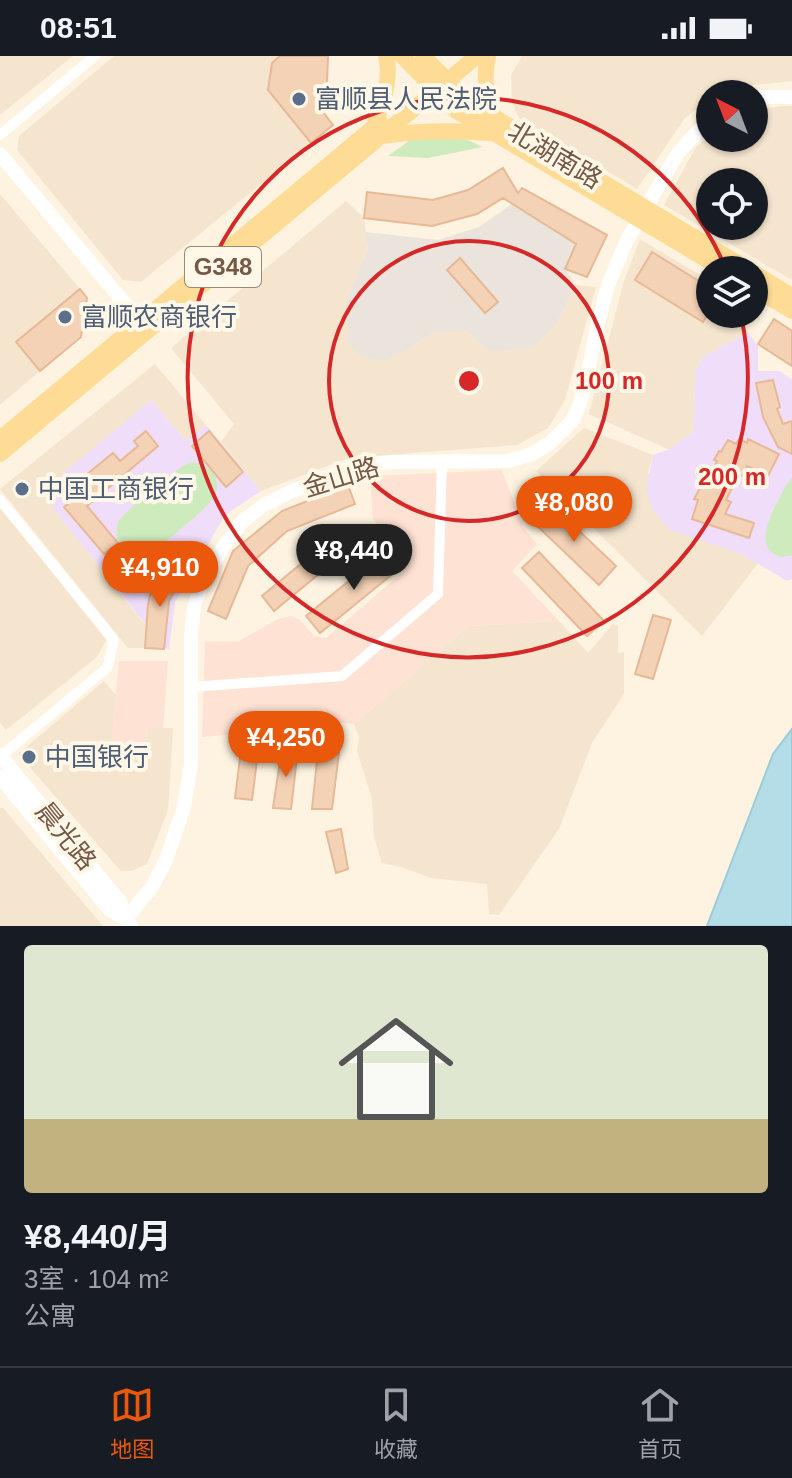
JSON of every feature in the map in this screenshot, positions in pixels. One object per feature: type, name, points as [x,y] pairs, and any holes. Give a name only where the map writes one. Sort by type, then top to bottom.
[{"type":"main road","points":[[386,56],[389,67],[377,132],[494,126],[486,96],[488,56]]},
{"type":"main road","name":"北湖南路","points":[[402,56],[469,102],[494,126],[663,225]]},
{"type":"main road","name":"北湖南路","points":[[423,56],[437,82]]},
{"type":"main road","points":[[437,82],[459,56]]},
{"type":"main road","points":[[437,82],[477,56]]},
{"type":"main road","name":"G348","points":[[0,439],[144,326],[437,82]]},
{"type":"main road","points":[[663,225],[705,256]]},
{"type":"main road","points":[[663,225],[722,256]]},
{"type":"main road","points":[[768,282],[792,296]]},
{"type":"main road","points":[[768,296],[792,311]]},
{"type":"main road","name":"G348","points":[[0,454],[144,326]]},
{"type":"street","points":[[0,135],[95,56]]},
{"type":"street","points":[[768,97],[792,97]]},
{"type":"street","name":"金山路","points":[[129,923],[166,860],[184,807],[191,764],[191,636],[194,607],[203,580],[226,543],[243,521],[264,505],[345,470],[394,462],[508,461],[532,454],[550,443],[572,421],[585,387],[608,285],[627,240],[678,153],[696,133]]},
{"type":"street","points":[[0,154],[144,326]]},
{"type":"street","points":[[191,687],[342,676],[438,594],[442,462]]},
{"type":"street","points":[[0,500],[114,640],[107,668],[0,756]]},
{"type":"street","name":"晨光路","points":[[0,756],[120,902],[129,923]]},
{"type":"street","name":"晨光路","points":[[0,777],[110,910],[129,923]]},
{"type":"shaded area","points":[[0,56],[73,56],[0,115]]},
{"type":"shaded area","points":[[114,56],[280,56],[272,63],[268,90],[311,143],[141,282],[123,280],[17,150],[19,136]]},
{"type":"shaded area","points":[[522,56],[792,56],[792,81],[768,84],[768,80],[696,80],[696,109],[684,119],[637,189],[519,118],[512,102],[511,75]]},
{"type":"shaded area","points":[[792,106],[792,280],[768,266],[768,256],[751,256],[724,240],[768,240],[768,168],[696,168],[696,224],[664,205],[696,147],[696,152],[768,152],[768,108]]},
{"type":"shaded area","points":[[0,194],[80,289],[17,342],[40,371],[0,405]]},
{"type":"shaded area","points":[[346,201],[364,218],[368,248],[346,301],[387,361],[432,333],[557,323],[576,285],[596,287],[565,400],[548,428],[517,445],[349,458],[261,491],[221,442],[234,424],[171,348]]},
{"type":"shaded area","points":[[512,204],[576,244],[565,269],[576,285],[557,323],[532,348],[489,351],[467,331],[433,333],[387,361],[361,357],[348,342],[346,301],[368,248],[365,232],[438,240],[479,227]]},
{"type":"shaded area","points":[[640,239],[696,273],[696,328],[744,328],[748,332],[702,357],[695,370],[694,431],[670,450],[589,414],[624,281]]},
{"type":"shaded area","points":[[748,332],[758,346],[758,371],[779,371],[792,379],[792,579],[787,581],[741,554],[670,530],[652,509],[646,489],[653,455],[670,449],[694,431],[695,370],[702,357]]},
{"type":"shaded area","points":[[155,364],[206,425],[186,441],[151,400],[52,506],[146,626],[145,648],[128,648],[0,489]]},
{"type":"shaded area","points":[[151,400],[186,441],[206,425],[261,491],[225,515],[175,602],[169,649],[145,648],[146,625],[51,506],[58,499],[48,486]]},
{"type":"shaded area","points":[[584,428],[653,455],[648,473],[741,554],[759,562],[702,636],[536,471]]},
{"type":"shaded area","points":[[502,470],[523,527],[537,544],[512,571],[559,621],[469,626],[354,724],[332,722],[202,737],[205,642],[239,641],[278,619],[291,616],[300,620],[314,636],[326,638],[403,572],[406,559],[373,519],[370,476]]},
{"type":"shaded area","points":[[0,507],[106,640],[97,657],[6,730],[0,723]]},
{"type":"shaded area","points":[[559,621],[588,653],[613,624],[618,626],[618,653],[624,652],[624,694],[592,743],[559,829],[499,915],[489,914],[487,884],[431,878],[382,863],[374,837],[372,799],[357,751],[359,737],[354,724],[469,626]]},
{"type":"shaded area","points":[[119,661],[168,661],[163,728],[148,728],[142,767],[124,767],[111,750]]},
{"type":"shaded area","points":[[104,681],[116,695],[111,750],[142,767],[148,728],[173,728],[168,810],[147,864],[131,871],[121,871],[18,754]]},
{"type":"shaded area","points":[[0,808],[3,808],[103,926],[0,926]]},
{"type":"green space","points":[[461,137],[483,147],[428,158],[388,156],[410,140]]},
{"type":"green space","points":[[191,462],[206,466],[215,475],[215,496],[187,524],[154,550],[139,554],[125,549],[117,537],[119,521],[153,488]]},
{"type":"green space","points":[[792,478],[792,555],[780,557],[768,548],[766,530],[773,510]]},
{"type":"water","points":[[792,729],[792,926],[707,926],[773,754]]},
{"type":"building","name":"富顺县人民法院","points":[[280,56],[328,56],[327,83],[320,108],[333,125],[311,143],[268,90],[272,63]]},
{"type":"building","points":[[503,168],[518,193],[522,188],[607,235],[587,277],[565,269],[576,244],[503,198],[477,214],[432,226],[364,218],[367,192],[433,200],[468,190]]},
{"type":"building","points":[[652,252],[696,279],[696,318],[635,280]]},
{"type":"building","points":[[460,258],[498,302],[485,313],[447,270]]},
{"type":"building","name":"富顺农商银行","points":[[80,289],[87,298],[81,337],[40,371],[16,342]]},
{"type":"building","points":[[774,319],[792,331],[792,366],[758,344]]},
{"type":"building","points":[[773,380],[780,407],[777,409],[783,424],[792,421],[792,454],[778,447],[763,417],[756,383]]},
{"type":"building","points":[[146,431],[158,446],[87,506],[118,543],[104,554],[64,507],[93,483],[86,475],[113,453],[120,461],[138,446],[134,441]]},
{"type":"building","points":[[209,431],[243,472],[226,487],[192,446]]},
{"type":"building","points":[[739,439],[747,443],[748,439],[779,454],[768,476],[747,466],[742,476],[739,474],[726,500],[731,502],[725,514],[754,523],[749,538],[692,519],[698,500],[694,499],[700,488],[704,488],[719,451],[728,440],[736,444]]},
{"type":"building","points":[[348,485],[355,504],[287,531],[248,566],[226,619],[208,611],[233,551],[282,511]]},
{"type":"building","points":[[550,503],[616,566],[599,585],[532,521]]},
{"type":"building","points":[[342,530],[354,545],[274,611],[262,596]]},
{"type":"building","points":[[387,550],[401,567],[320,633],[306,616]]},
{"type":"building","points":[[539,552],[604,621],[587,636],[522,568]]},
{"type":"building","points":[[169,569],[183,576],[169,601],[164,649],[145,648],[150,595],[162,571]]},
{"type":"building","points":[[653,615],[671,620],[653,679],[635,674]]},
{"type":"building","points":[[282,747],[298,749],[291,809],[273,808]]},
{"type":"building","points":[[318,751],[339,753],[332,809],[312,809]]},
{"type":"building","points":[[240,758],[257,760],[252,800],[235,798]]},
{"type":"building","points":[[341,829],[348,869],[336,873],[326,832]]},
{"type":"place","name":"富顺县人民法院","points":[[299,99]]},
{"type":"place","name":"富顺农商银行","points":[[65,317]]},
{"type":"place","name":"中国工商银行","points":[[22,489]]},
{"type":"place","name":"中国银行","points":[[29,757]]}]
